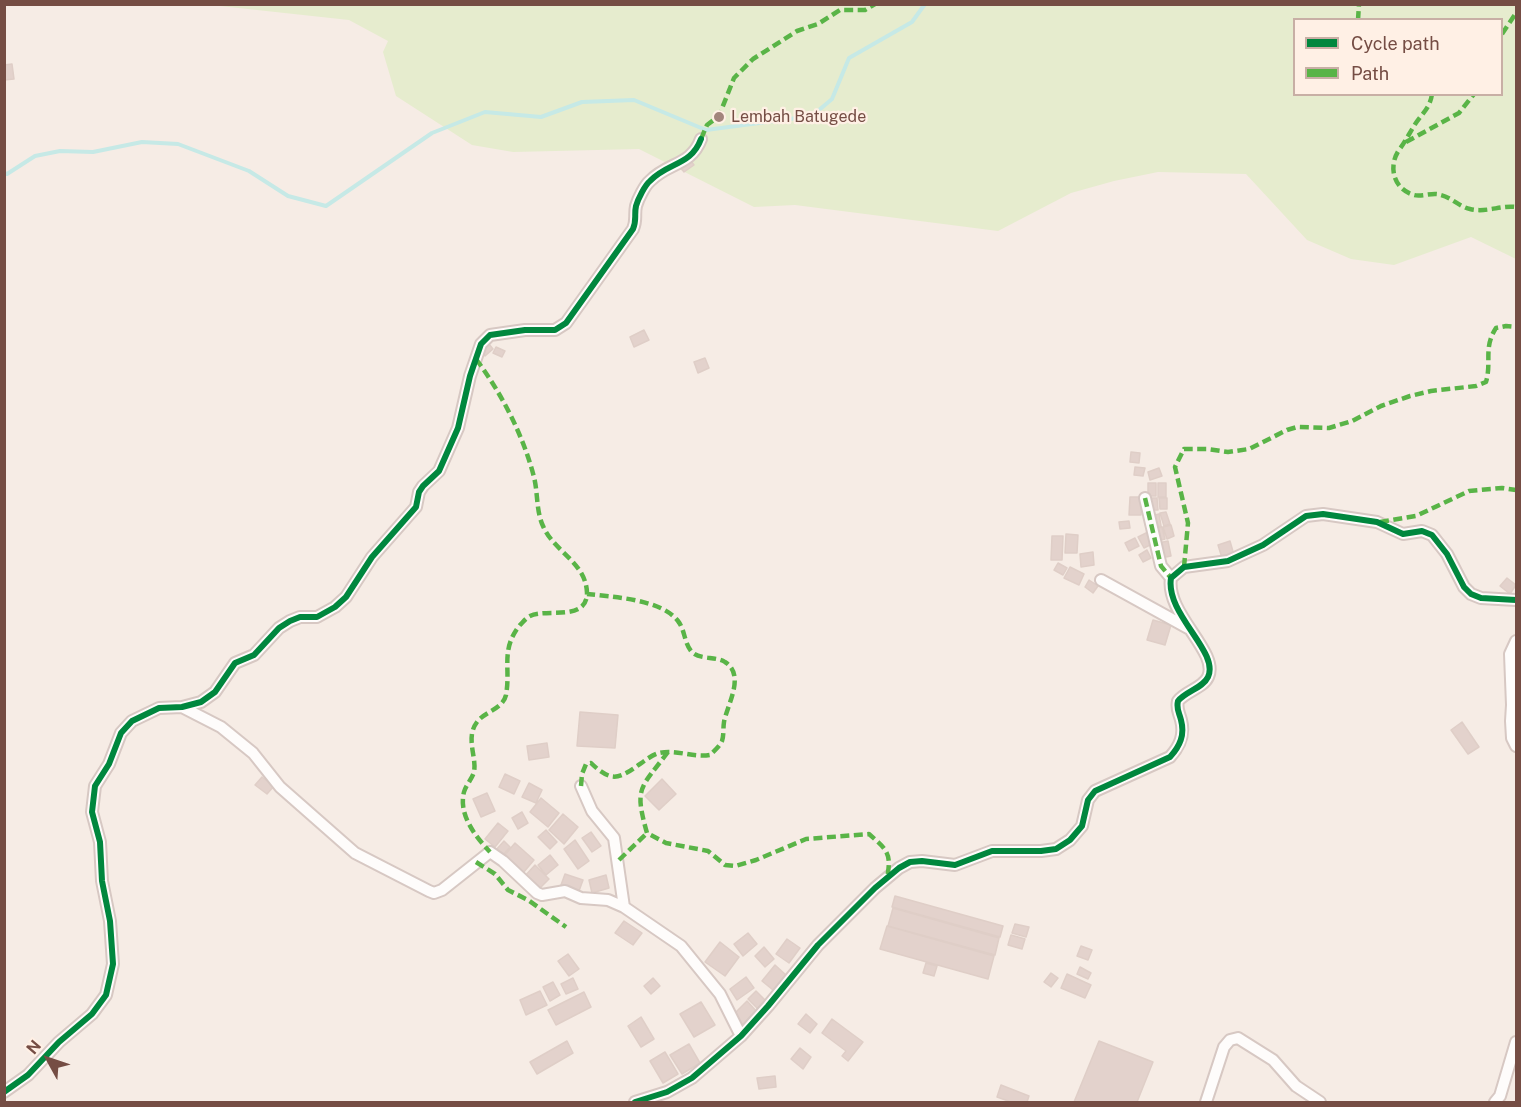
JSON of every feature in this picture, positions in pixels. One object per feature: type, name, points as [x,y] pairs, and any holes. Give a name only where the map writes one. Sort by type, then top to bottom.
[{"type":"street","points":[[4,1092],[28,1075],[58,1042],[92,1014],[106,995],[112,964],[110,921],[102,881],[100,842],[92,812],[95,786],[109,764],[121,733],[132,721],[159,708],[182,707],[201,702],[215,692],[235,663],[254,655],[279,628],[300,617],[317,617],[326,613],[346,597],[372,557],[416,507],[419,492],[423,486],[439,471],[456,434],[481,344],[490,335],[525,330],[555,330],[566,323],[633,229],[637,219],[636,206],[649,181],[673,165],[688,159],[697,149],[701,139]]},
{"type":"street","points":[[635,1102],[667,1092],[692,1078],[741,1036],[818,945],[875,888],[899,868],[910,862],[922,861],[955,865],[992,851],[1056,849],[1070,840],[1082,826],[1088,800],[1095,790],[1170,757],[1177,749],[1183,728],[1177,711],[1178,701],[1206,680],[1209,672],[1207,655],[1188,628],[1171,593],[1171,578],[1161,566],[1145,498]]},
{"type":"street","points":[[1171,578],[1184,567],[1228,561],[1263,545],[1306,516],[1323,514],[1377,522],[1404,534],[1422,531],[1432,535],[1447,554],[1464,587],[1471,594],[1481,598],[1516,600]]},
{"type":"street","points":[[1101,580],[1188,628]]},
{"type":"street","points":[[1516,641],[1510,654],[1512,738],[1516,746]]},
{"type":"street","points":[[182,707],[221,727],[254,753],[280,786],[355,853],[429,891],[442,890],[490,852],[537,893],[542,895],[565,891],[581,898],[608,900],[624,907],[681,946],[720,994],[741,1036]]},
{"type":"street","points":[[581,786],[592,811],[614,838],[624,907]]},
{"type":"street","points":[[1206,1102],[1224,1047],[1230,1040],[1238,1038],[1273,1060],[1296,1086],[1320,1102]]},
{"type":"street","points":[[1495,1102],[1500,1096],[1516,1042]]},
{"type":"green space","points":[[211,5],[1516,5],[1516,259],[1471,237],[1394,265],[1351,259],[1307,240],[1246,174],[1158,172],[1114,181],[1071,193],[998,231],[795,205],[754,207],[639,149],[513,152],[472,145],[396,96],[383,52],[388,41],[349,20]]},
{"type":"building","points":[[12,64],[14,79],[4,80],[4,65]]},
{"type":"building","points":[[690,160],[694,165],[684,172],[680,167]]},
{"type":"building","points":[[644,330],[649,340],[634,347],[630,337]]},
{"type":"building","points":[[489,344],[493,349],[485,356],[481,351]]},
{"type":"building","points":[[496,347],[505,351],[502,357],[493,353]]},
{"type":"building","points":[[705,358],[709,368],[698,373],[694,362]]},
{"type":"building","points":[[1131,452],[1140,453],[1139,463],[1130,462]]},
{"type":"building","points":[[1135,467],[1145,468],[1143,476],[1134,475]]},
{"type":"building","points":[[1159,468],[1162,476],[1150,480],[1148,472]]},
{"type":"building","points":[[1148,483],[1156,483],[1156,496],[1148,496]]},
{"type":"building","points":[[1158,483],[1166,483],[1166,497],[1158,497]]},
{"type":"building","points":[[1130,497],[1142,497],[1141,515],[1129,515]]},
{"type":"building","points":[[1150,498],[1157,498],[1158,510],[1150,510]]},
{"type":"building","points":[[1159,498],[1167,498],[1167,509],[1160,509]]},
{"type":"building","points":[[1166,512],[1170,524],[1164,526],[1160,513]]},
{"type":"building","points":[[1159,514],[1161,526],[1153,528],[1151,516]]},
{"type":"building","points":[[1129,521],[1130,528],[1120,529],[1119,522]]},
{"type":"building","points":[[1171,525],[1174,536],[1167,539],[1163,527]]},
{"type":"building","points":[[1162,527],[1165,539],[1158,541],[1155,529]]},
{"type":"building","points":[[1148,532],[1154,543],[1144,548],[1138,537]]},
{"type":"building","points":[[1066,534],[1078,535],[1077,553],[1065,553]]},
{"type":"building","points":[[1052,536],[1063,536],[1062,560],[1051,560]]},
{"type":"building","points":[[1135,538],[1139,546],[1129,551],[1125,543]]},
{"type":"building","points":[[1168,541],[1171,556],[1161,558],[1158,543]]},
{"type":"building","points":[[1230,541],[1234,555],[1222,558],[1218,545]]},
{"type":"building","points":[[1147,550],[1151,558],[1143,562],[1139,555]]},
{"type":"building","points":[[1093,552],[1094,565],[1081,567],[1080,554]]},
{"type":"building","points":[[1058,563],[1067,568],[1063,575],[1054,570]]},
{"type":"building","points":[[1070,567],[1084,574],[1079,585],[1064,578]]},
{"type":"building","points":[[1507,578],[1516,585],[1510,594],[1500,586]]},
{"type":"building","points":[[1089,580],[1098,586],[1093,593],[1085,587]]},
{"type":"building","points":[[1153,620],[1171,625],[1165,645],[1147,640]]},
{"type":"building","points":[[580,712],[618,715],[615,748],[577,746]]},
{"type":"building","points":[[1462,722],[1479,747],[1468,754],[1451,730]]},
{"type":"building","points":[[547,743],[549,757],[529,760],[527,746]]},
{"type":"building","points":[[505,774],[520,781],[514,794],[499,787]]},
{"type":"building","points":[[262,777],[274,786],[267,794],[255,785]]},
{"type":"building","points":[[662,779],[676,794],[659,810],[645,796]]},
{"type":"building","points":[[529,783],[542,790],[536,803],[522,797]]},
{"type":"building","points":[[487,793],[495,811],[481,817],[473,799]]},
{"type":"building","points":[[541,798],[559,813],[548,827],[530,812]]},
{"type":"building","points":[[522,812],[528,823],[518,829],[512,818]]},
{"type":"building","points":[[563,814],[578,827],[564,844],[549,830]]},
{"type":"building","points":[[498,823],[508,831],[495,847],[485,839]]},
{"type":"building","points":[[546,830],[557,842],[550,849],[538,837]]},
{"type":"building","points":[[591,832],[601,846],[592,852],[582,838]]},
{"type":"building","points":[[575,840],[589,861],[578,869],[564,849]]},
{"type":"building","points":[[504,841],[510,847],[502,856],[496,850]]},
{"type":"building","points":[[515,843],[534,860],[523,873],[504,856]]},
{"type":"building","points":[[550,855],[558,865],[546,875],[538,865]]},
{"type":"building","points":[[535,865],[549,879],[538,890],[524,877]]},
{"type":"building","points":[[565,874],[583,880],[579,891],[561,885]]},
{"type":"building","points":[[606,875],[609,888],[592,893],[589,880]]},
{"type":"building","points":[[895,896],[1003,926],[1000,937],[892,907]]},
{"type":"building","points":[[893,908],[999,938],[995,955],[888,926]]},
{"type":"building","points":[[624,921],[642,933],[633,945],[615,933]]},
{"type":"building","points":[[1015,924],[1029,927],[1026,937],[1012,933]]},
{"type":"building","points":[[887,926],[994,956],[988,979],[880,949]]},
{"type":"building","points":[[748,933],[757,944],[743,956],[734,944]]},
{"type":"building","points":[[1011,935],[1025,939],[1022,949],[1008,945]]},
{"type":"building","points":[[787,939],[800,948],[789,963],[776,954]]},
{"type":"building","points":[[720,942],[739,957],[725,976],[705,962]]},
{"type":"building","points":[[1081,946],[1092,950],[1088,960],[1077,956]]},
{"type":"building","points":[[764,947],[774,959],[765,967],[755,956]]},
{"type":"building","points":[[568,954],[579,969],[569,976],[558,961]]},
{"type":"building","points":[[926,963],[937,966],[934,976],[923,973]]},
{"type":"building","points":[[775,965],[786,975],[773,990],[762,981]]},
{"type":"building","points":[[1080,967],[1091,973],[1088,979],[1077,974]]},
{"type":"building","points":[[1051,973],[1058,978],[1051,987],[1044,982]]},
{"type":"building","points":[[1067,974],[1091,985],[1085,998],[1061,988]]},
{"type":"building","points":[[746,977],[754,988],[737,1000],[730,989]]},
{"type":"building","points":[[573,978],[578,989],[566,994],[561,984]]},
{"type":"building","points":[[653,978],[660,986],[651,994],[644,986]]},
{"type":"building","points":[[553,982],[560,995],[550,1001],[543,987]]},
{"type":"building","points":[[540,991],[547,1005],[526,1015],[520,1000]]},
{"type":"building","points":[[756,991],[767,1002],[759,1010],[748,999]]},
{"type":"building","points":[[584,992],[591,1007],[556,1025],[548,1010]]},
{"type":"building","points":[[747,1001],[758,1013],[744,1026],[733,1015]]},
{"type":"building","points":[[701,1002],[715,1025],[694,1037],[680,1014]]},
{"type":"building","points":[[806,1014],[817,1024],[810,1033],[798,1024]]},
{"type":"building","points":[[641,1017],[654,1039],[641,1047],[628,1026]]},
{"type":"building","points":[[832,1019],[863,1042],[848,1061],[842,1056],[846,1051],[822,1033]]},
{"type":"building","points":[[567,1041],[573,1053],[537,1074],[530,1062]]},
{"type":"building","points":[[1099,1041],[1153,1062],[1137,1102],[1074,1102]]},
{"type":"building","points":[[689,1044],[700,1063],[682,1074],[670,1055]]},
{"type":"building","points":[[800,1048],[811,1057],[803,1069],[791,1059]]},
{"type":"building","points":[[665,1052],[678,1074],[663,1083],[650,1061]]},
{"type":"building","points":[[775,1076],[776,1087],[759,1089],[757,1078]]},
{"type":"building","points":[[1001,1085],[1029,1096],[1027,1102],[1011,1102],[997,1097]]},
{"type":"waterway","points":[[4,173],[7,174],[35,156],[60,151],[93,152],[142,142],[178,144],[249,171],[288,196],[326,206],[432,133],[485,112],[541,117],[582,102],[634,100],[706,130],[812,116],[832,99],[849,58],[912,22],[925,4]]},
{"type":"marked path","points":[[701,139],[707,125],[719,116],[734,78],[753,59],[797,31],[818,24],[840,10],[865,10],[875,4]]},
{"type":"marked path","points":[[1358,18],[1359,4]]},
{"type":"marked path","points":[[1503,32],[1516,13]]},
{"type":"marked path","points":[[1432,96],[1427,108],[1396,156],[1393,170],[1401,188],[1414,195],[1441,195],[1470,209],[1516,207]]},
{"type":"marked path","points":[[1406,142],[1459,113],[1472,96]]},
{"type":"marked path","points":[[1184,567],[1188,523],[1175,467],[1184,449],[1228,452],[1249,449],[1297,427],[1329,428],[1352,421],[1381,406],[1410,396],[1476,386],[1486,382],[1490,342],[1496,328],[1516,327]]},
{"type":"marked path","points":[[476,359],[503,401],[518,430],[534,477],[543,526],[554,543],[576,565],[585,582],[587,593],[585,602],[580,608],[573,611],[537,614],[529,617],[520,625],[508,651],[504,700],[480,719],[474,728],[472,734],[474,772],[464,792],[464,809],[469,825],[490,852]]},
{"type":"marked path","points":[[1380,522],[1416,516],[1469,491],[1502,488],[1516,490]]},
{"type":"marked path","points":[[1145,498],[1161,566],[1171,578]]},
{"type":"marked path","points":[[581,786],[586,764],[591,763],[605,774],[616,777],[659,753],[710,755],[722,741],[724,722],[735,682],[734,674],[725,662],[694,654],[687,644],[678,621],[660,608],[636,600],[587,594]]},
{"type":"marked path","points":[[668,752],[642,789],[641,806],[647,833],[666,843],[708,851],[725,865],[735,866],[756,860],[806,839],[869,834],[887,853],[889,863],[887,878]]},
{"type":"marked path","points":[[619,860],[647,833]]},
{"type":"marked path","points":[[476,862],[495,874],[508,890],[528,900],[566,927]]},
{"type":"cycle path","points":[[4,1092],[28,1075],[59,1042],[92,1014],[106,995],[113,964],[110,921],[102,881],[100,842],[92,812],[95,786],[109,764],[121,733],[132,721],[159,708],[182,707],[201,702],[215,692],[235,663],[254,655],[279,628],[300,617],[317,617],[335,607],[346,597],[372,557],[416,507],[419,492],[423,486],[439,471],[458,428],[470,376],[481,344],[490,335],[525,330],[555,330],[566,323],[633,229],[636,206],[646,186],[664,170],[691,154],[701,139]]},
{"type":"cycle path","points":[[635,1102],[667,1092],[692,1078],[741,1036],[818,945],[875,888],[899,868],[910,862],[922,861],[955,865],[992,851],[1056,849],[1070,840],[1082,826],[1088,800],[1095,791],[1170,757],[1182,735],[1178,701],[1206,681],[1210,667],[1200,644],[1183,619],[1171,592],[1171,578],[1184,567],[1228,561],[1263,545],[1306,516],[1323,514],[1377,522],[1403,534],[1422,531],[1432,535],[1447,554],[1464,587],[1471,594],[1481,598],[1516,600]]},
{"type":"place","name":"Lembah Batugede","points":[[719,117]]}]
